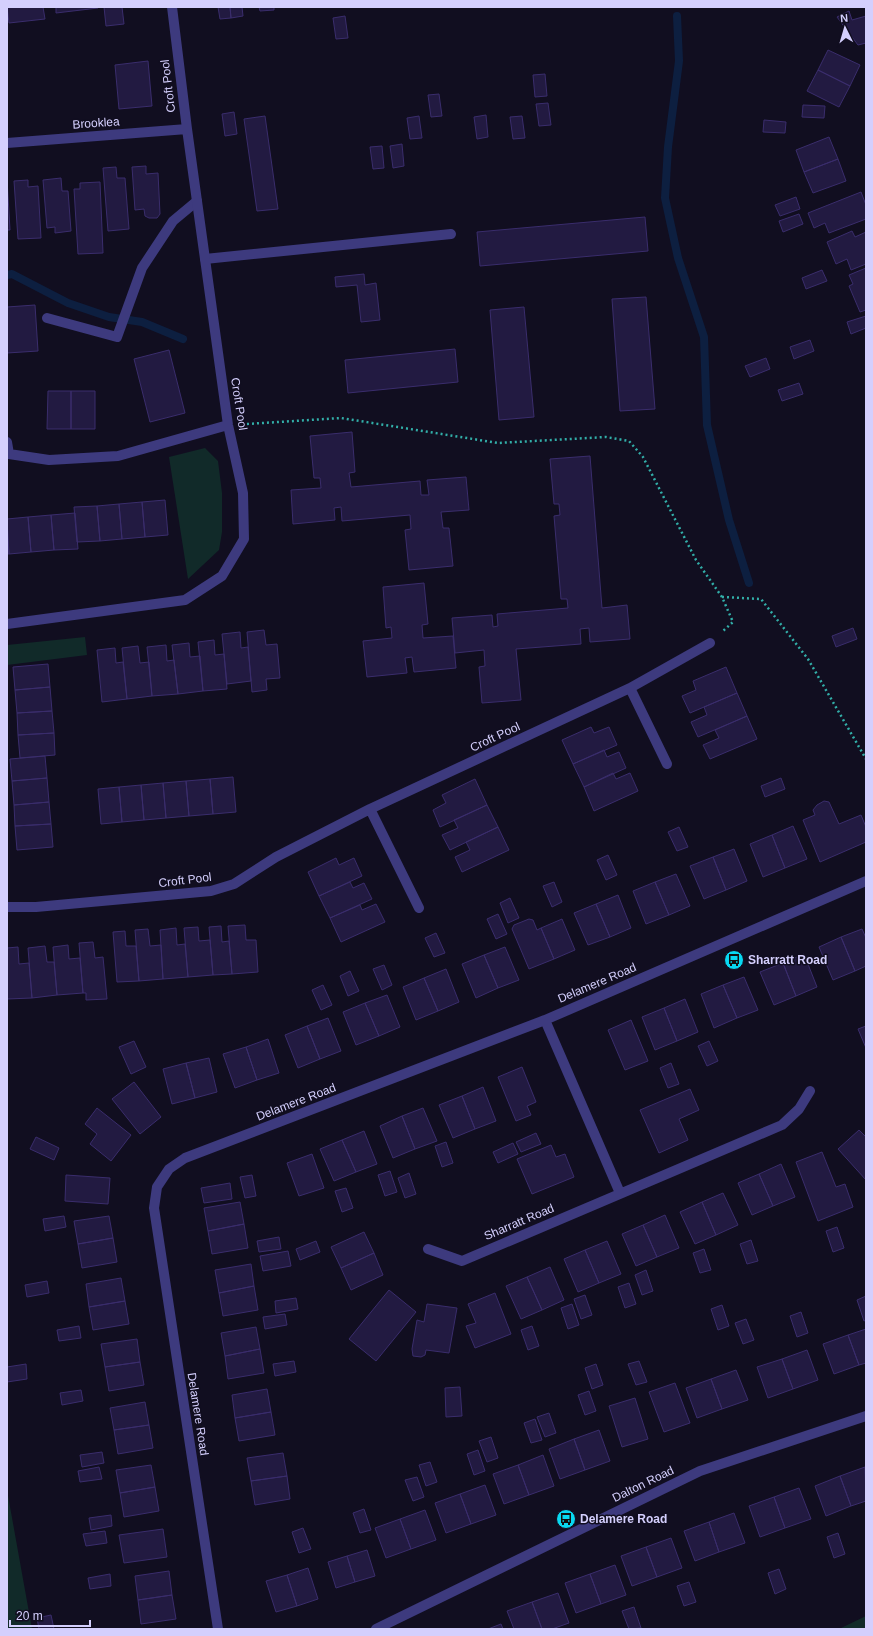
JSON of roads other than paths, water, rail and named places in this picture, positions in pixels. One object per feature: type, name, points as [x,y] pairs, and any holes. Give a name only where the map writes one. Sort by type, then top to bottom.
[{"type":"street","name":"Croft Pool","points":[[7,624],[185,600],[222,576],[244,539],[243,493],[228,425],[187,129],[172,7]]},
{"type":"street","name":"Brooklea","points":[[7,143],[187,129]]},
{"type":"street","points":[[47,318],[117,337],[142,268],[173,221],[197,201]]},
{"type":"street","points":[[205,259],[451,234]]},
{"type":"street","points":[[7,442],[9,454],[49,460],[118,456],[228,425]]},
{"type":"street","name":"Croft Pool","points":[[7,907],[36,907],[211,891],[234,884],[276,858],[370,809],[630,688],[710,643]]},
{"type":"street","points":[[630,688],[667,764]]},
{"type":"street","points":[[370,809],[419,908]]},
{"type":"street","name":"Delamere Road","points":[[218,1629],[154,1208],[157,1187],[169,1169],[185,1158],[545,1020],[866,881]]},
{"type":"street","points":[[545,1020],[620,1193]]},
{"type":"street","name":"Sharratt Road","points":[[428,1248],[462,1261],[782,1125],[799,1109],[810,1091]]},
{"type":"street","name":"Dalton Road","points":[[376,1629],[700,1471],[866,1416]]},
{"type":"waterway","points":[[677,16],[679,61],[668,147],[665,198],[678,258],[704,337],[707,425],[729,520],[749,583]]},
{"type":"waterway","points":[[7,275],[12,274],[68,303],[109,317],[142,322],[183,339]]},
{"type":"place","name":"Sharratt Road","points":[[734,960]]},
{"type":"place","name":"Delamere Road","points":[[566,1519]]}]
